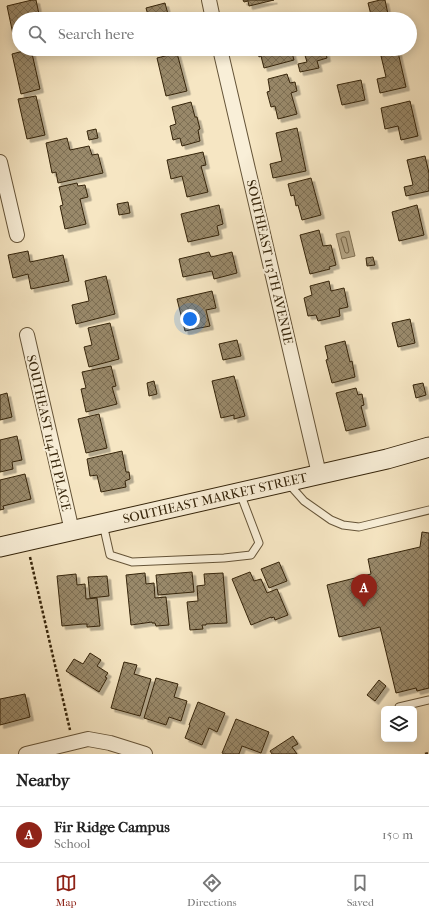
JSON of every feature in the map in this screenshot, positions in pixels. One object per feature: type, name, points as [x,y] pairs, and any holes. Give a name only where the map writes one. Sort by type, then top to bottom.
[{"type":"street","points":[[209,0],[212,12]]},
{"type":"street","name":"SOUTHEAST 113TH AVENUE","points":[[222,56],[319,474]]},
{"type":"street","points":[[0,162],[17,235]]},
{"type":"street","name":"SOUTHEAST 114TH PLACE","points":[[27,335],[72,531]]},
{"type":"street","name":"SOUTHEAST MARKET STREET","points":[[0,547],[387,459],[429,447]]},
{"type":"street","points":[[26,754],[66,747],[88,739],[110,743],[145,754]]},
{"type":"lane","points":[[286,482],[304,501],[331,520],[343,525],[359,527],[429,510]]},
{"type":"lane","points":[[103,524],[110,555],[132,562],[224,558],[251,555],[259,543],[240,492]]},
{"type":"lane","points":[[403,706],[429,700]]},
{"type":"path","points":[[26,541],[66,747]]},
{"type":"path","points":[[425,754],[429,753]]},
{"type":"water","points":[[349,231],[355,256],[342,259],[336,234]]},
{"type":"building","points":[[36,0],[39,12],[12,12],[12,30],[7,6]]},
{"type":"building","points":[[243,0],[274,0],[249,6],[248,1],[244,2]]},
{"type":"building","points":[[385,0],[388,12],[370,12],[368,3]]},
{"type":"building","points":[[165,3],[167,12],[147,12],[146,8]]},
{"type":"building","points":[[12,56],[33,56],[40,89],[21,94]]},
{"type":"building","points":[[165,56],[178,56],[187,91],[166,96],[157,58]]},
{"type":"building","points":[[261,56],[293,56],[294,60],[264,68]]},
{"type":"building","points":[[305,56],[327,56],[327,58],[317,61],[319,68],[300,72],[298,64],[307,62]]},
{"type":"building","points":[[381,56],[399,56],[406,87],[380,93],[377,79],[386,77]]},
{"type":"building","points":[[287,74],[290,83],[295,82],[297,91],[291,93],[297,114],[278,119],[275,106],[271,107],[267,92],[270,91],[268,79]]},
{"type":"building","points":[[361,80],[365,100],[342,105],[337,85]]},
{"type":"building","points":[[36,96],[45,135],[27,139],[18,99]]},
{"type":"building","points":[[410,101],[418,136],[401,140],[398,126],[385,129],[381,108]]},
{"type":"building","points":[[191,102],[200,129],[198,130],[200,141],[182,146],[180,138],[173,140],[170,126],[176,124],[172,107]]},
{"type":"building","points":[[297,128],[306,171],[273,178],[270,164],[282,161],[276,133]]},
{"type":"building","points":[[96,129],[98,138],[89,140],[87,131]]},
{"type":"building","points":[[67,138],[70,150],[89,146],[92,155],[98,154],[103,173],[58,183],[56,172],[52,173],[46,143]]},
{"type":"building","points":[[203,152],[206,165],[201,166],[208,192],[187,197],[182,176],[171,179],[167,160]]},
{"type":"building","points":[[425,156],[429,173],[429,191],[406,196],[404,187],[413,185],[407,160]]},
{"type":"building","points":[[311,178],[321,215],[302,220],[298,205],[296,206],[294,195],[291,196],[288,184]]},
{"type":"building","points":[[77,183],[78,186],[85,185],[88,197],[80,199],[86,224],[65,229],[60,206],[63,205],[59,187]]},
{"type":"building","points":[[128,202],[130,213],[119,215],[117,204]]},
{"type":"building","points":[[219,205],[223,224],[217,226],[219,235],[188,242],[181,214]]},
{"type":"building","points":[[417,205],[424,235],[399,241],[392,212]]},
{"type":"building","points":[[319,230],[323,246],[331,245],[336,265],[329,267],[330,269],[310,274],[300,235]]},
{"type":"building","points":[[28,251],[30,262],[63,255],[69,281],[31,289],[28,274],[13,278],[8,255]]},
{"type":"building","points":[[209,252],[211,257],[232,252],[237,273],[214,279],[212,271],[183,277],[179,259]]},
{"type":"building","points":[[373,257],[375,265],[367,266],[366,258]]},
{"type":"building","points":[[106,276],[115,314],[76,324],[72,305],[89,301],[85,281]]},
{"type":"building","points":[[329,281],[331,291],[344,288],[348,307],[339,309],[340,316],[318,321],[316,315],[308,316],[304,298],[312,295],[310,286]]},
{"type":"building","points":[[212,291],[216,308],[206,310],[210,326],[185,331],[177,299]]},
{"type":"building","points":[[410,319],[415,343],[398,347],[392,323]]},
{"type":"building","points":[[110,323],[119,359],[89,367],[84,347],[92,345],[88,328]]},
{"type":"building","points":[[237,340],[241,356],[223,360],[219,344]]},
{"type":"building","points":[[345,341],[350,362],[352,361],[355,377],[332,383],[326,360],[328,359],[325,346]]},
{"type":"building","points":[[111,366],[116,386],[112,387],[117,404],[86,412],[81,389],[86,388],[82,372]]},
{"type":"building","points":[[234,376],[245,416],[234,419],[234,415],[221,418],[212,381]]},
{"type":"building","points":[[154,381],[157,394],[149,396],[147,383]]},
{"type":"building","points":[[423,383],[426,395],[416,398],[413,385]]},
{"type":"building","points":[[356,388],[358,395],[362,394],[364,405],[361,406],[366,426],[346,431],[336,393]]},
{"type":"building","points":[[7,393],[12,417],[0,420],[0,395]]},
{"type":"building","points":[[99,414],[107,448],[86,453],[78,419]]},
{"type":"building","points":[[17,436],[22,460],[12,462],[13,469],[0,472],[0,440]]},
{"type":"building","points":[[122,451],[126,472],[129,472],[130,479],[125,481],[126,487],[101,492],[97,475],[90,476],[87,459]]},
{"type":"building","points":[[25,474],[31,499],[3,506],[4,509],[0,510],[0,480]]},
{"type":"building","points":[[422,532],[429,533],[429,688],[417,691],[416,688],[396,693],[380,627],[339,637],[327,585],[371,574],[368,559],[420,547]]},
{"type":"building","points":[[279,562],[287,581],[269,588],[261,569]]},
{"type":"building","points":[[192,572],[194,592],[158,595],[156,575]]},
{"type":"building","points":[[250,572],[254,581],[261,579],[267,593],[277,589],[288,615],[275,620],[274,617],[271,617],[251,625],[232,579]]},
{"type":"building","points":[[145,573],[146,584],[154,583],[155,598],[166,597],[169,625],[156,626],[155,623],[152,622],[131,625],[126,575]]},
{"type":"building","points":[[223,573],[227,623],[206,624],[202,625],[203,629],[190,630],[187,602],[198,601],[197,586],[205,585],[204,574]]},
{"type":"building","points":[[76,574],[77,585],[85,584],[86,599],[97,598],[100,626],[87,627],[87,624],[83,624],[62,626],[57,576]]},
{"type":"building","points":[[107,576],[109,596],[90,598],[88,577]]},
{"type":"building","points":[[90,653],[101,660],[97,666],[108,673],[105,677],[107,678],[99,692],[66,671],[74,659],[83,664]]},
{"type":"building","points":[[124,662],[137,665],[134,674],[151,679],[140,716],[111,708]]},
{"type":"building","points":[[156,678],[178,684],[174,697],[187,701],[181,721],[169,717],[166,725],[144,718]]},
{"type":"building","points":[[379,680],[386,686],[375,701],[367,695]]},
{"type":"building","points":[[25,694],[30,717],[0,725],[0,699]]},
{"type":"building","points":[[198,702],[225,713],[217,732],[209,728],[202,745],[185,738]]},
{"type":"building","points":[[236,719],[269,732],[261,753],[242,746],[239,754],[222,753]]},
{"type":"building","points":[[293,736],[298,744],[292,747],[297,754],[272,754],[270,751]]},
{"type":"place","name":"Fir Ridge Campus","points":[[364,607]]}]
